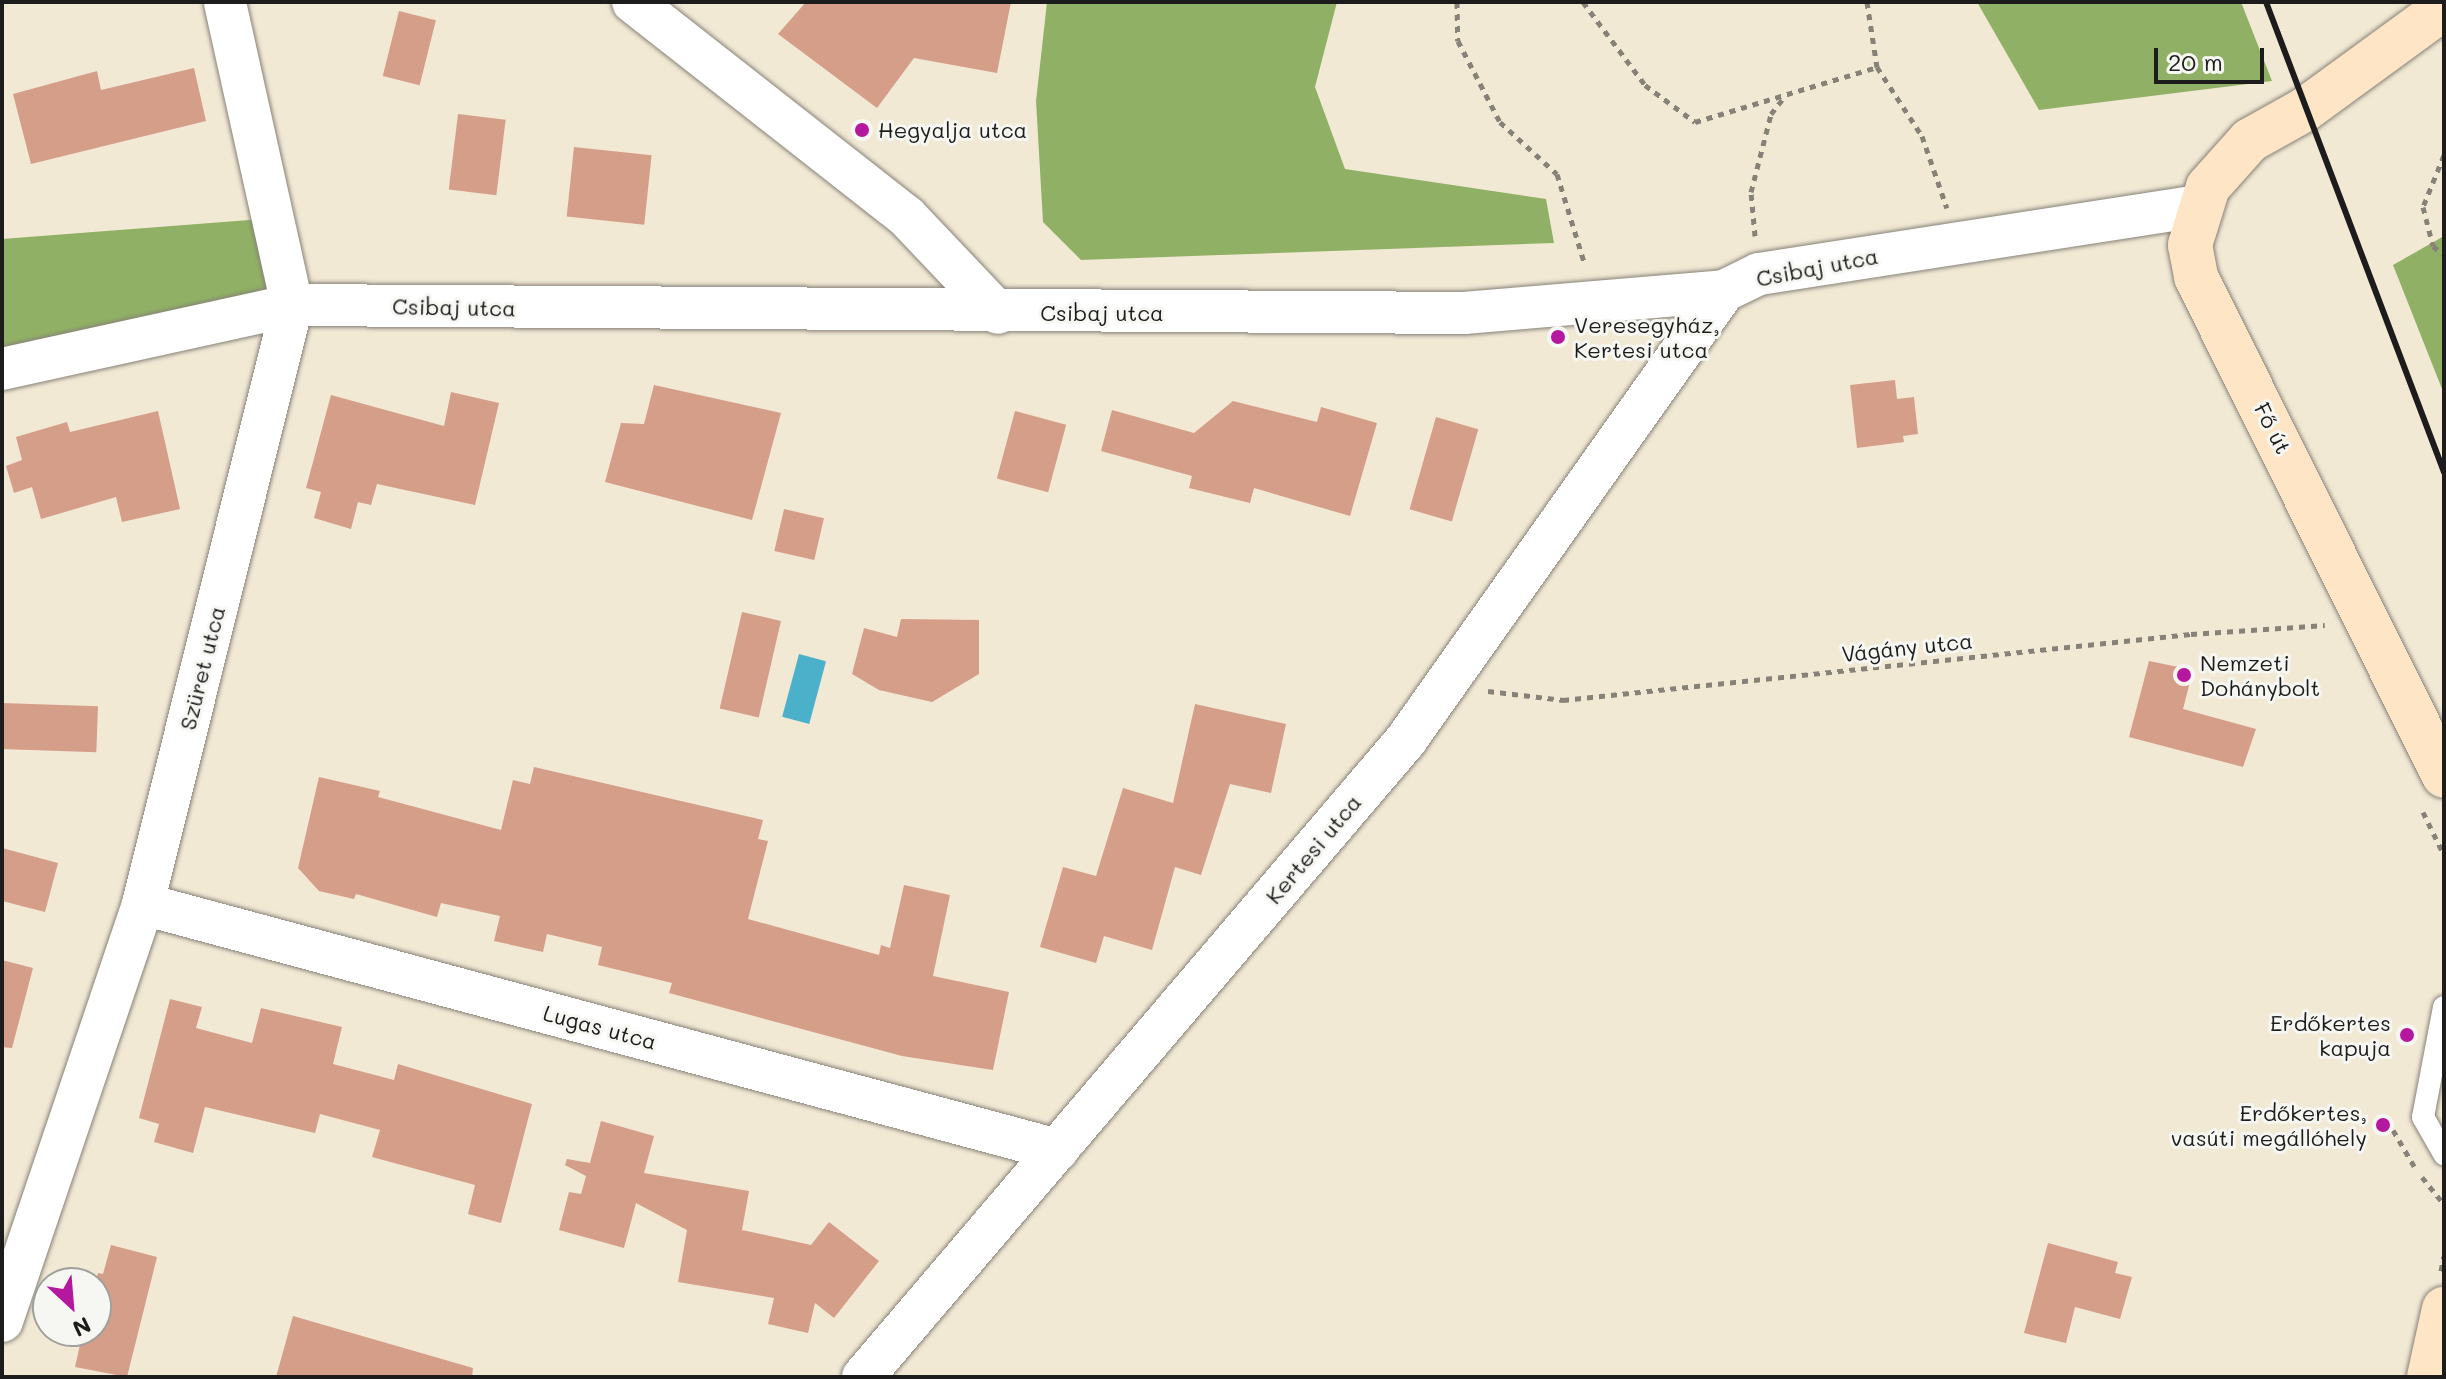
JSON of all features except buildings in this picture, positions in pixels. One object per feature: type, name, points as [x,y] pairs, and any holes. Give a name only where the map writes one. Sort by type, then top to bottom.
[{"type":"main road","name":"Fő út","points":[[2444,8],[2304,110],[2250,140],[2227,162],[2199,206],[2190,245],[2196,277],[2371,622],[2444,776]]},
{"type":"main road","points":[[2429,1377],[2444,1309]]},
{"type":"street","name":"Szüret utca","points":[[2,1321],[143,904],[292,305],[225,2]]},
{"type":"street","points":[[633,2],[907,217],[998,313]]},
{"type":"street","name":"Csibaj utca","points":[[2,369],[292,305],[998,313],[1464,313],[1742,282],[1960,243],[2199,206]]},
{"type":"street","name":"Kertesi utca","points":[[863,1377],[1447,686],[1742,282]]},
{"type":"street","name":"Lugas utca","points":[[143,904],[1057,1150]]},
{"type":"lane","points":[[2444,1007],[2423,1117],[2444,1154]]},
{"type":"path","points":[[1457,2],[1458,41],[1500,122],[1557,174],[1596,300]]},
{"type":"path","points":[[1583,2],[1645,85],[1695,122],[1782,99],[1877,67]]},
{"type":"path","points":[[1867,2],[1877,67],[1922,136],[1960,243]]},
{"type":"path","points":[[1742,282],[1751,192],[1771,114],[1782,99]]},
{"type":"path","points":[[2444,155],[2423,207],[2433,246],[2444,255]]},
{"type":"path","name":"Vágány utca","points":[[1447,686],[1563,700],[2191,634],[2371,622]]},
{"type":"green space","points":[[1047,2],[1337,2],[1315,87],[1345,169],[1546,199],[1554,243],[1081,260],[1043,222],[1036,101]]},
{"type":"green space","points":[[1977,2],[2241,2],[2272,81],[2039,110]]},
{"type":"green space","points":[[263,219],[268,290],[2,350],[2,239]]},
{"type":"green space","points":[[2444,236],[2444,394],[2393,265]]},
{"type":"water","points":[[799,654],[826,661],[809,724],[782,717]]},
{"type":"railway","points":[[2266,2],[2444,472]]},
{"type":"place","name":"Hegyalja utca","points":[[862,130]]},
{"type":"place","name":"Veresegyház, Kertesi utca","points":[[1558,337]]},
{"type":"place","name":"Nemzeti Dohánybolt","points":[[2184,675]]},
{"type":"place","name":"Erdőkertes kapuja","points":[[2407,1035]]},
{"type":"place","name":"Erdőkertes, vasúti megállóhely","points":[[2383,1125]]}]
